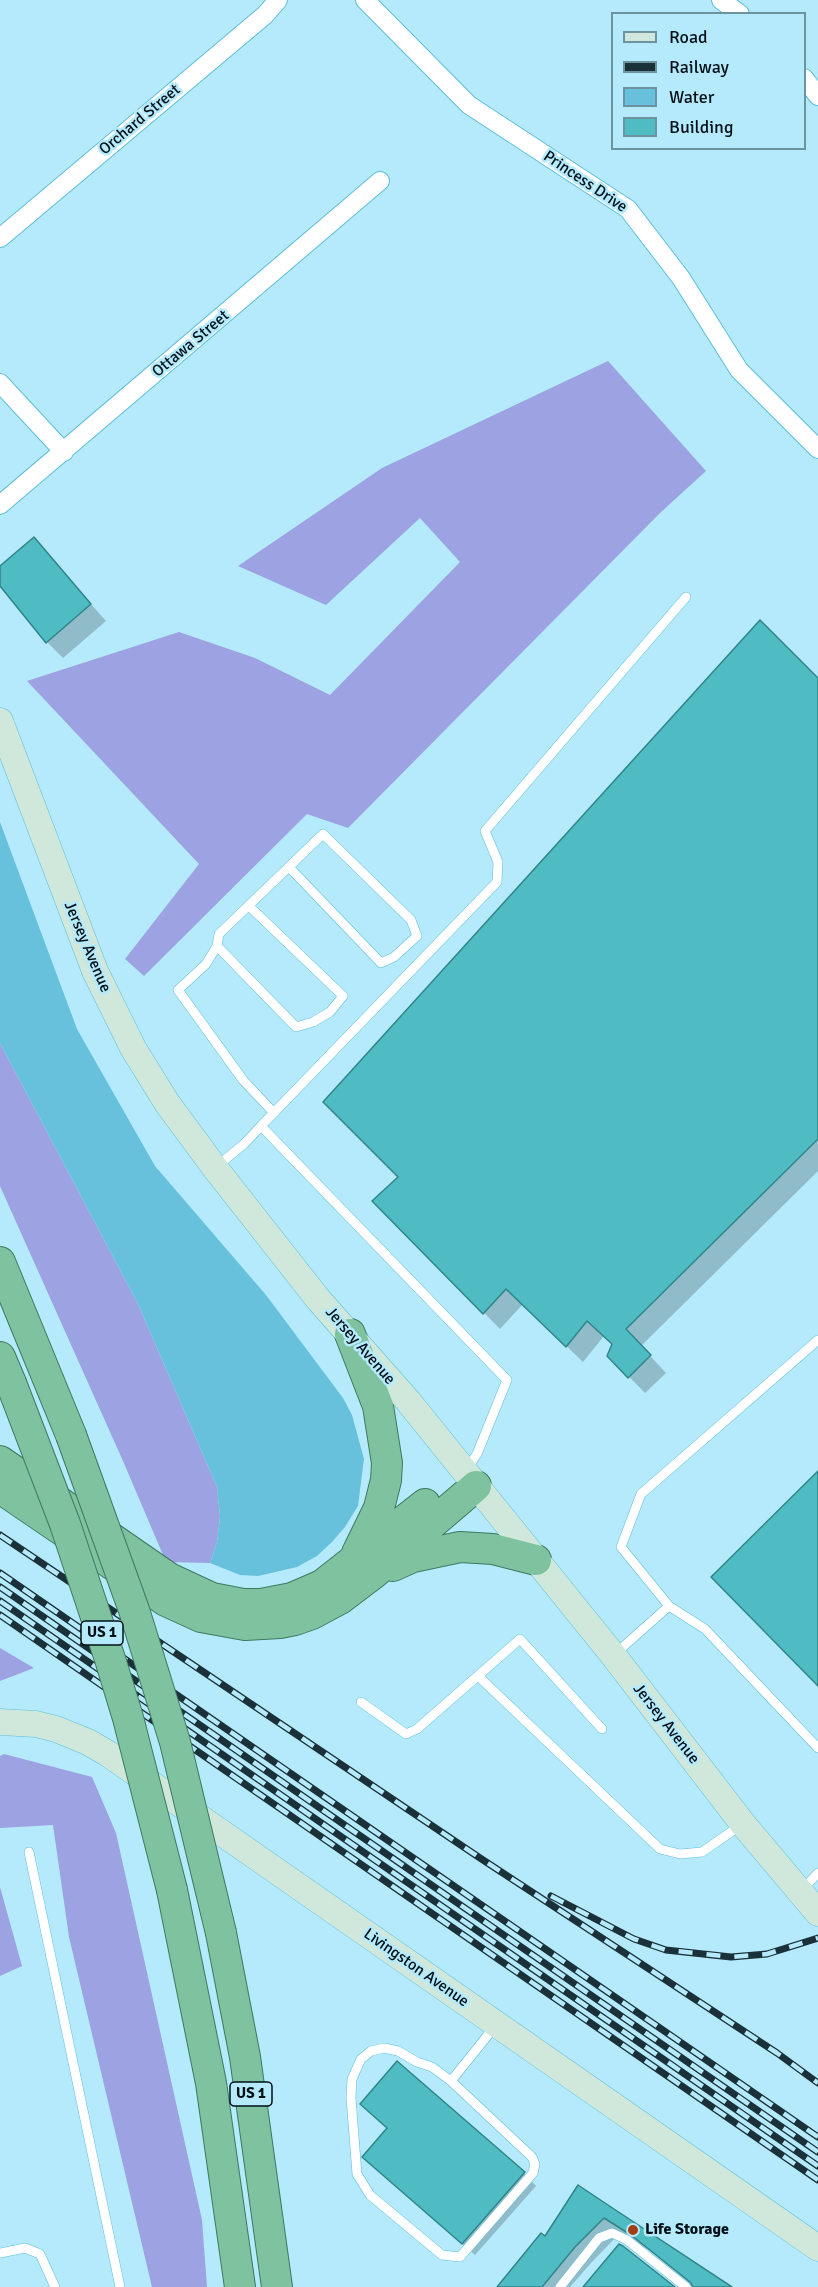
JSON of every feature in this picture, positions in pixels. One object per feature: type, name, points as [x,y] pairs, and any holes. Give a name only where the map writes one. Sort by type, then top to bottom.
[{"type":"highway","name":"US 1","points":[[0,1262],[71,1435],[134,1610],[175,1743],[221,1934],[245,2057],[279,2287]]},
{"type":"highway","points":[[350,1334],[378,1406],[387,1463],[384,1494],[368,1534],[361,1570]]},
{"type":"highway","name":"US 1","points":[[5,1370],[65,1524],[128,1718],[172,1890],[211,2083],[240,2287]]},
{"type":"highway","points":[[0,1461],[169,1578],[212,1598],[252,1604],[284,1600],[308,1593],[361,1570],[460,1547],[493,1549],[536,1560]]},
{"type":"highway","points":[[0,1488],[166,1601],[188,1612],[221,1622],[262,1625],[295,1620],[326,1607],[361,1570],[470,1479]]},
{"type":"main road","name":"Jersey Avenue","points":[[0,721],[84,946],[119,1021],[148,1075],[214,1168],[318,1299],[350,1334],[470,1479],[613,1655],[743,1824],[818,1912]]},
{"type":"main road","name":"Livingston Avenue","points":[[0,1722],[36,1724],[56,1729],[88,1742],[107,1753],[818,2248]]},
{"type":"street","name":"Orchard Street","points":[[0,238],[265,15],[278,0]]},
{"type":"street","name":"Princess Drive","points":[[364,0],[469,105],[628,209],[681,278],[739,370],[818,449]]},
{"type":"street","points":[[721,0],[737,12]]},
{"type":"street","points":[[806,81],[818,96]]},
{"type":"street","name":"Ottawa Street","points":[[0,505],[380,181]]},
{"type":"street","points":[[0,383],[64,452]]},
{"type":"lane","points":[[214,1168],[244,1144],[497,882],[498,862],[485,831],[686,597]]},
{"type":"lane","points":[[274,1113],[243,1080],[178,990],[207,964],[217,946],[219,934],[323,834],[411,920],[417,936],[394,957],[381,963],[289,867]]},
{"type":"lane","points":[[217,946],[296,1027],[313,1022],[330,1012],[343,996],[249,906]]},
{"type":"lane","points":[[261,1126],[507,1380],[477,1454],[470,1479]]},
{"type":"lane","points":[[818,1340],[641,1494],[621,1547],[669,1606],[705,1629],[818,1748]]},
{"type":"lane","points":[[613,1655],[669,1606]]},
{"type":"lane","points":[[361,1702],[406,1734],[417,1729],[520,1639],[602,1730]]},
{"type":"lane","points":[[478,1676],[660,1849],[680,1854],[702,1852],[743,1824]]},
{"type":"lane","points":[[29,1852],[120,2287]]},
{"type":"lane","points":[[800,1893],[818,1872]]},
{"type":"lane","points":[[451,2081],[497,2024]]},
{"type":"lane","points":[[384,2048],[398,2051],[417,2062],[432,2067],[451,2081],[532,2157],[535,2164],[533,2173],[460,2257],[442,2255],[370,2195],[357,2174],[351,2098],[352,2079],[361,2059],[371,2051],[384,2048]]},
{"type":"lane","points":[[560,2287],[599,2238],[612,2233],[627,2240],[686,2287]]},
{"type":"lane","points":[[0,2253],[26,2248],[40,2254],[55,2287]]},
{"type":"shaded area","points":[[608,361],[706,471],[661,512],[348,828],[307,814],[144,976],[125,959],[199,864],[27,681],[179,632],[255,658],[330,695],[460,562],[420,518],[326,605],[238,566],[382,468]]},
{"type":"shaded area","points":[[0,1043],[138,1304],[217,1487],[220,1517],[217,1542],[210,1563],[166,1562],[0,1186]]},
{"type":"shaded area","points":[[0,1648],[34,1668],[0,1681]]},
{"type":"shaded area","points":[[4,1754],[92,1777],[116,1833],[202,2220],[207,2287],[152,2287],[69,1937],[53,1825],[0,1828],[0,1756]]},
{"type":"shaded area","points":[[0,1887],[22,1966],[0,1976]]},
{"type":"water","points":[[0,822],[77,1029],[155,1166],[266,1295],[343,1398],[352,1415],[364,1459],[358,1506],[332,1542],[317,1556],[297,1567],[258,1576],[240,1575],[210,1563],[217,1542],[220,1517],[217,1487],[138,1304],[0,1043]]},
{"type":"building","points":[[34,537],[91,604],[46,643],[0,586],[0,566]]},
{"type":"building","points":[[760,620],[818,678],[818,1139],[626,1329],[651,1355],[628,1378],[607,1356],[612,1344],[587,1321],[566,1347],[506,1289],[483,1314],[372,1201],[398,1177],[323,1102]]},
{"type":"building","points":[[818,1471],[818,1686],[711,1577]]},
{"type":"building","points":[[397,2061],[525,2172],[462,2244],[362,2157],[387,2128],[360,2104]]},
{"type":"building","points":[[578,2185],[732,2287],[693,2287],[690,2282],[631,2235],[604,2218],[575,2247],[542,2287],[497,2287],[541,2233],[545,2236]]},
{"type":"building","name":"Life Storage","points":[[619,2244],[623,2246],[675,2287],[583,2287]]},
{"type":"railway","points":[[0,1535],[480,1858],[777,2053],[818,2083]]},
{"type":"railway","points":[[0,1573],[818,2137]]},
{"type":"railway","points":[[0,1587],[818,2152]]},
{"type":"railway","points":[[0,1601],[818,2166]]},
{"type":"railway","points":[[0,1615],[818,2180]]},
{"type":"railway","points":[[551,1896],[634,1939],[666,1950],[731,1957],[767,1954],[818,1938]]},
{"type":"place","name":"Life Storage","points":[[633,2230]]}]
